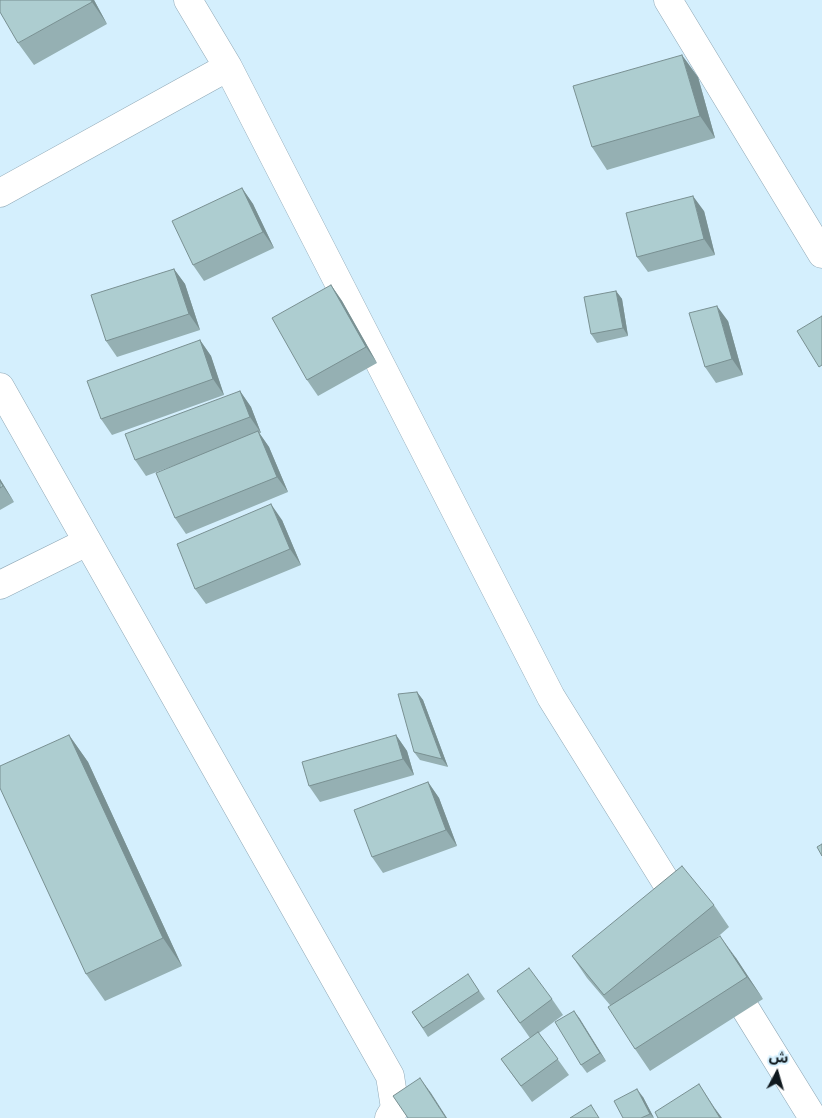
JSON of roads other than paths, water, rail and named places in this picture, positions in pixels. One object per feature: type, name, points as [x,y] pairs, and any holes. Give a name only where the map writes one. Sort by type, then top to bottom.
[{"type":"street","points":[[188,0],[228,67],[551,698],[698,933]]},
{"type":"street","points":[[668,0],[822,254]]},
{"type":"street","points":[[0,193],[228,67]]},
{"type":"street","points":[[0,387],[390,1076],[395,1108],[389,1118]]},
{"type":"street","points":[[0,585],[87,542]]},
{"type":"street","points":[[714,958],[814,1118]]}]
